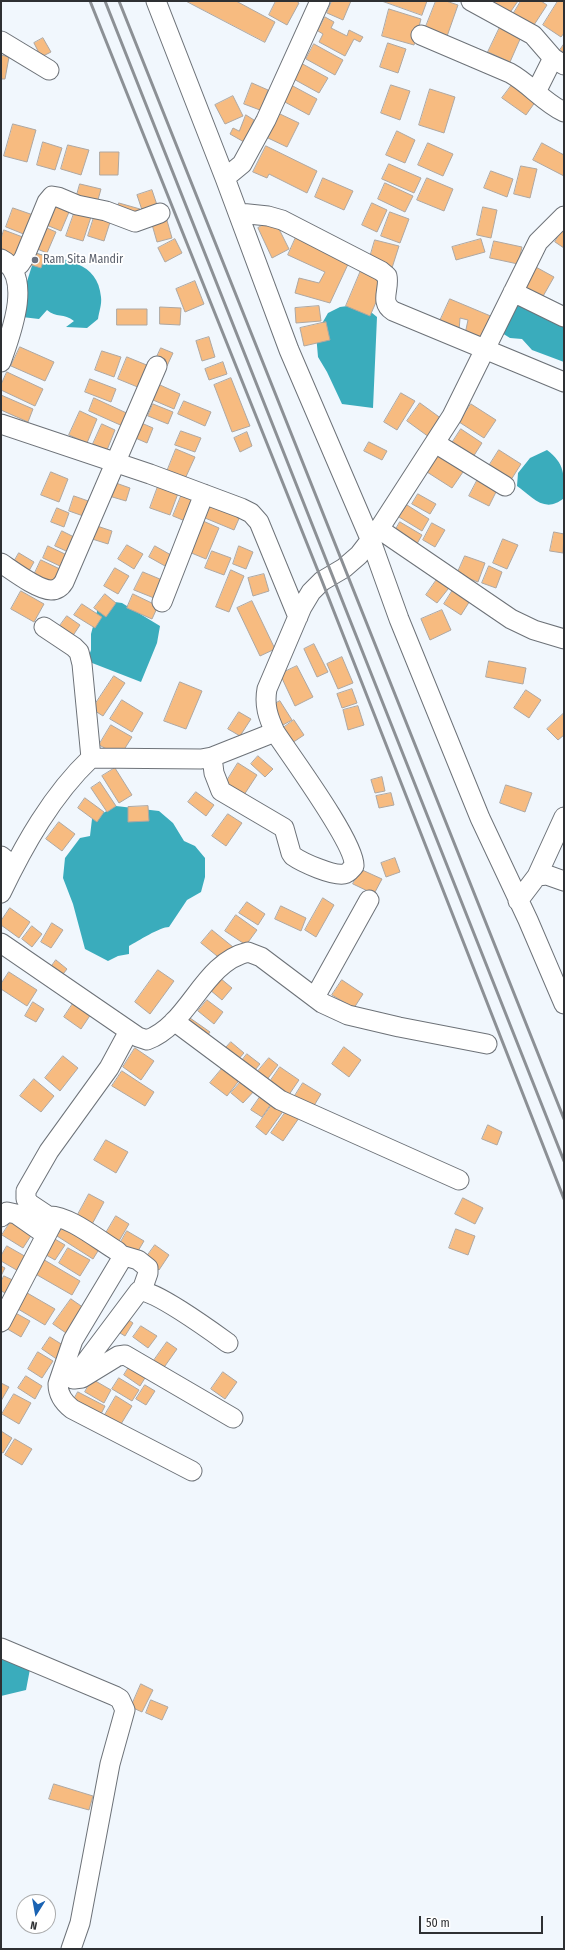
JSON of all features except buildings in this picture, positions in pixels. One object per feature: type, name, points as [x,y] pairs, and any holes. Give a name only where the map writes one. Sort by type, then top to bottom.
[{"type":"street","points":[[156,1],[239,213],[289,350],[375,535],[399,618],[465,781],[518,901],[558,974],[564,1004]]},
{"type":"street","points":[[225,178],[242,164],[266,120],[320,1]]},
{"type":"street","points":[[471,1],[533,35],[558,62],[536,92]]},
{"type":"street","points":[[421,35],[510,73],[523,80],[543,100],[564,112]]},
{"type":"street","points":[[1,41],[49,70]]},
{"type":"street","points":[[7,264],[20,264],[24,258],[46,202],[52,196],[77,205],[106,211],[135,222],[160,213]]},
{"type":"street","points":[[239,213],[268,216],[282,220],[381,271],[387,276],[389,282],[385,300],[387,307],[485,350],[564,382]]},
{"type":"street","points":[[212,757],[214,773],[221,791],[284,828],[293,856],[323,870],[339,874],[346,874],[354,866],[353,854],[330,814],[275,732],[268,717],[264,702],[267,689],[298,617],[311,592],[322,581],[344,568],[375,535],[452,416],[538,242],[564,216]]},
{"type":"street","points":[[1,362],[13,327],[16,310],[16,278],[7,264]]},
{"type":"street","points":[[513,292],[564,317]]},
{"type":"street","points":[[1,563],[37,586],[47,590],[60,587],[68,575],[157,366]]},
{"type":"street","points":[[1,424],[115,462],[204,494],[241,508],[256,517],[298,617]]},
{"type":"street","points":[[435,443],[505,486]]},
{"type":"street","points":[[162,602],[204,494]]},
{"type":"street","points":[[375,535],[511,619],[534,630],[564,639]]},
{"type":"street","points":[[44,627],[79,652],[82,664],[91,758]]},
{"type":"street","points":[[1,893],[22,850],[54,802],[79,769],[91,758],[194,759],[212,757],[275,732]]},
{"type":"street","points":[[518,901],[537,876],[564,816]]},
{"type":"street","points":[[1,856],[11,872]]},
{"type":"street","points":[[537,876],[547,875],[564,881]]},
{"type":"street","points":[[315,997],[369,900]]},
{"type":"street","points":[[1,943],[138,1037],[147,1040],[163,1031],[174,1021],[217,971],[228,962],[248,952],[261,957],[322,1003],[358,1018],[406,1029],[487,1044]]},
{"type":"street","points":[[174,1021],[280,1100],[459,1180]]},
{"type":"street","points":[[1,1322],[52,1224],[48,1216],[30,1204],[26,1199],[26,1191],[49,1151],[109,1068],[129,1031]]},
{"type":"street","points":[[2,1214],[7,1212],[16,1214],[46,1236]]},
{"type":"street","points":[[48,1216],[55,1215],[68,1221],[121,1255],[138,1260],[148,1268],[148,1273],[142,1290],[135,1294],[66,1378],[58,1390],[66,1404],[72,1409],[192,1471]]},
{"type":"street","points":[[66,1378],[72,1340],[119,1265],[121,1255]]},
{"type":"street","points":[[142,1290],[159,1298],[228,1343]]},
{"type":"street","points":[[66,1378],[82,1378],[118,1356],[125,1355],[234,1418]]},
{"type":"street","points":[[1,1648],[115,1696],[120,1699],[125,1710],[110,1764],[80,1923],[71,1949]]},
{"type":"water","points":[[36,253],[78,264],[94,276],[101,297],[101,305],[98,319],[87,328],[66,327],[74,321],[47,310],[39,319],[22,317],[23,294]]},
{"type":"water","points":[[522,303],[564,324],[564,362],[532,350],[522,339],[510,338],[502,333],[512,304]]},
{"type":"water","points":[[355,305],[366,308],[377,317],[373,408],[342,404],[318,357],[316,334],[328,313],[340,307]]},
{"type":"water","points":[[547,450],[553,455],[560,465],[564,482],[564,498],[557,503],[550,505],[538,502],[517,486],[518,473],[530,458]]},
{"type":"water","points":[[100,600],[122,603],[160,626],[157,643],[141,682],[87,661],[91,650],[91,634]]},
{"type":"water","points":[[116,806],[159,811],[173,823],[184,841],[195,846],[205,858],[205,877],[201,892],[187,900],[169,927],[155,932],[129,946],[129,954],[118,956],[108,961],[85,949],[73,904],[63,878],[65,858],[80,838],[90,836],[92,819]]},
{"type":"water","points":[[1,1655],[30,1669],[26,1690],[1,1696]]},
{"type":"railway","points":[[90,1],[322,581],[564,1199]]},
{"type":"railway","points":[[105,1],[564,1161]]},
{"type":"railway","points":[[119,1],[564,1119]]},
{"type":"place","name":"Ram Sita Mandir","points":[[35,260]]}]
